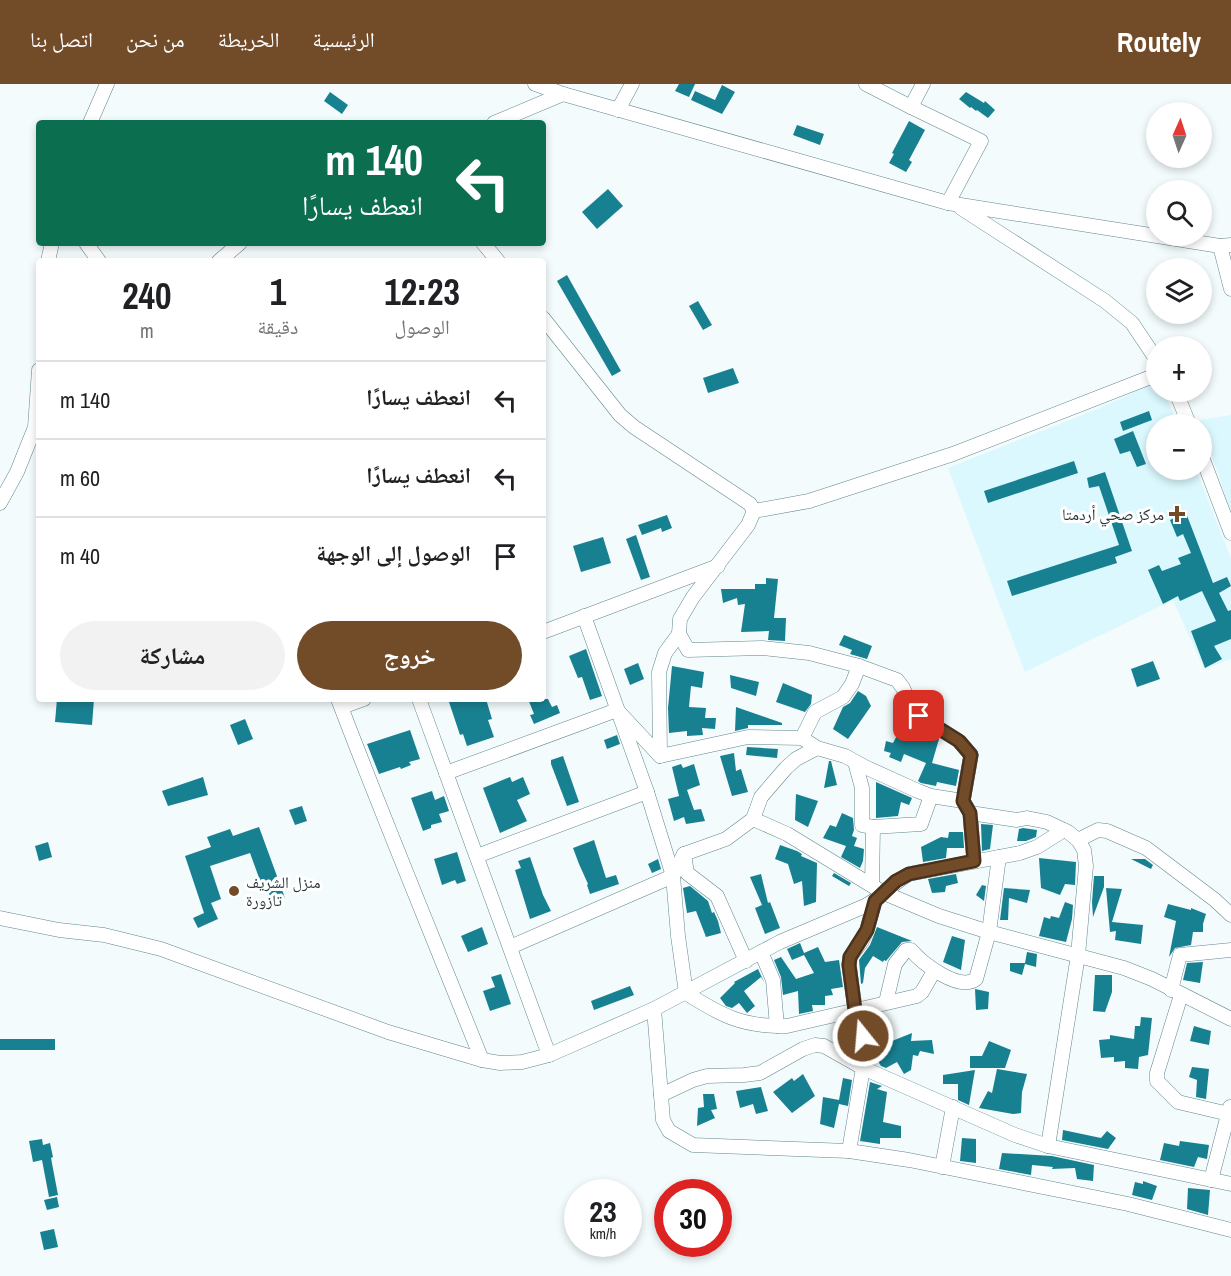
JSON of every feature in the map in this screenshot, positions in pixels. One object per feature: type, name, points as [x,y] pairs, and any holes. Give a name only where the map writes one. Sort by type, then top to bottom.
[{"type":"street","points":[[91,120],[107,84]]},
{"type":"street","points":[[535,84],[618,110],[952,203],[1226,246],[1231,289]]},
{"type":"street","points":[[618,110],[632,84]]},
{"type":"street","points":[[866,84],[981,141],[952,203]]},
{"type":"street","points":[[911,107],[923,84]]},
{"type":"street","points":[[501,120],[562,94]]},
{"type":"street","points":[[952,203],[1105,301],[1132,323],[1146,345]]},
{"type":"street","points":[[222,258],[236,246]]},
{"type":"street","points":[[486,246],[496,258]]},
{"type":"street","points":[[546,322],[620,415],[634,427],[750,504],[754,511]]},
{"type":"street","points":[[754,511],[809,501],[953,454],[1146,379]]},
{"type":"street","points":[[0,503],[36,428]]},
{"type":"street","points":[[1211,480],[1231,533]]},
{"type":"street","points":[[660,756],[659,672],[665,653],[679,634],[680,618],[693,597],[719,566],[748,525],[754,511]]},
{"type":"street","points":[[546,631],[719,566]]},
{"type":"street","points":[[584,616],[647,792],[673,876],[686,993],[715,1012],[737,1020],[777,1026],[808,1023],[917,996],[922,992],[933,971]]},
{"type":"street","points":[[679,634],[688,650],[762,648],[810,653],[859,666],[897,680],[912,709],[919,716],[959,741],[971,755],[966,807],[974,861]]},
{"type":"street","points":[[802,738],[815,712],[843,697],[852,684],[859,666]]},
{"type":"street","points":[[420,702],[549,1055]]},
{"type":"street","points":[[340,703],[383,819],[429,925],[482,1060]]},
{"type":"street","points":[[617,710],[660,756]]},
{"type":"street","points":[[446,773],[617,710]]},
{"type":"street","points":[[660,756],[748,737],[802,738],[817,748],[845,756],[931,796],[1017,820],[1036,819],[1064,830],[1078,840],[1083,850],[1086,866],[1078,955],[1048,1146]]},
{"type":"street","points":[[510,947],[673,876],[684,854],[726,839],[753,819],[761,797],[780,774],[796,759],[817,748]]},
{"type":"street","points":[[855,762],[862,788],[862,825],[873,827],[921,824],[931,796]]},
{"type":"street","points":[[477,856],[647,792]]},
{"type":"street","points":[[753,819],[787,834],[872,885],[880,897],[990,932],[1124,968],[1152,979],[1231,1019]]},
{"type":"street","points":[[872,885],[873,827]]},
{"type":"street","points":[[0,918],[59,930],[104,935],[161,949],[388,1032],[482,1060],[500,1063],[522,1062],[549,1055],[654,1009],[761,952],[880,897],[896,881],[909,874],[1020,853],[1037,847],[1064,830]]},
{"type":"street","points":[[1078,840],[1098,830],[1107,831],[1146,848],[1215,900],[1231,915]]},
{"type":"street","points":[[684,854],[687,873],[717,896],[746,961]]},
{"type":"street","points":[[886,1002],[895,964],[906,950],[910,950],[933,971],[963,982],[976,979],[990,932],[999,857]]},
{"type":"street","points":[[849,1151],[865,1056],[863,1036],[855,1010],[849,965],[850,957],[867,930],[880,897]]},
{"type":"street","points":[[1211,1180],[1230,1109],[1178,1102],[1156,1081],[1176,993],[1180,956],[1231,950]]},
{"type":"street","points":[[761,952],[773,980],[777,1026]]},
{"type":"street","points":[[654,1009],[663,1120],[669,1131],[693,1145],[849,1151],[1128,1204],[1231,1230]]},
{"type":"street","points":[[803,1048],[808,1023]]},
{"type":"street","points":[[661,1095],[707,1076],[760,1073],[803,1048],[815,1045],[824,1046],[863,1068],[1015,1135],[1048,1146],[1231,1184]]},
{"type":"street","points":[[942,1167],[954,1107]]},
{"type":"shaded area","points":[[1146,387],[1146,402],[1168,402],[1174,414],[1146,414],[1146,480],[1200,480],[1231,558],[1231,659],[1204,669],[1173,600],[1025,672],[948,468],[1100,408]]},
{"type":"shaded area","points":[[1231,415],[1231,512],[1212,456],[1212,418]]},
{"type":"building","points":[[679,84],[695,84],[689,97],[675,91]]},
{"type":"building","points":[[722,85],[735,92],[722,114],[691,100],[695,91],[715,100]]},
{"type":"building","points":[[330,92],[348,105],[342,114],[324,101]]},
{"type":"building","points":[[966,92],[984,103],[985,101],[995,110],[988,118],[970,108],[959,99]]},
{"type":"building","points":[[909,121],[925,130],[909,160],[912,162],[906,172],[889,163]]},
{"type":"building","points":[[797,125],[824,134],[820,145],[793,135]]},
{"type":"building","points":[[608,189],[623,206],[597,229],[582,212]]},
{"type":"building","points":[[567,275],[621,371],[612,376],[557,281]]},
{"type":"building","points":[[698,301],[712,325],[703,330],[689,306]]},
{"type":"building","points":[[733,368],[739,383],[708,393],[703,378]]},
{"type":"building","points":[[1149,411],[1150,414],[1146,414],[1146,422],[1123,431],[1120,422]]},
{"type":"building","points":[[1133,431],[1146,464],[1137,467],[1130,451],[1120,454],[1114,439]]},
{"type":"building","points":[[1074,461],[1078,473],[988,503],[984,491]]},
{"type":"building","points":[[1105,472],[1132,551],[1115,557],[1117,563],[1012,596],[1007,581],[1119,545],[1099,486],[1089,488],[1087,478]]},
{"type":"building","points":[[1186,513],[1213,583],[1227,577],[1231,586],[1219,593],[1228,611],[1231,610],[1231,639],[1214,646],[1222,659],[1205,668],[1191,631],[1216,621],[1202,591],[1180,601],[1178,596],[1163,604],[1148,570],[1159,565],[1162,571],[1181,564],[1178,558],[1191,553],[1183,534],[1177,537],[1170,520]]},
{"type":"building","points":[[667,515],[672,528],[662,532],[661,528],[642,535],[638,525]]},
{"type":"building","points":[[636,535],[650,577],[641,580],[626,539]]},
{"type":"building","points":[[603,537],[611,563],[581,572],[573,546]]},
{"type":"building","points":[[766,578],[778,579],[774,618],[786,618],[785,641],[768,640],[769,631],[741,632],[745,604],[738,605],[737,598],[723,603],[721,589],[755,589],[755,584],[766,584]]},
{"type":"building","points":[[844,635],[872,646],[867,659],[850,654],[852,650],[839,645]]},
{"type":"building","points":[[586,649],[602,696],[590,700],[582,677],[578,678],[569,656]]},
{"type":"building","points":[[1153,661],[1160,679],[1137,687],[1131,669]]},
{"type":"building","points":[[638,663],[644,679],[630,685],[624,669]]},
{"type":"building","points":[[672,666],[704,672],[702,688],[691,686],[689,707],[706,708],[705,718],[716,718],[715,729],[702,728],[703,735],[687,736],[687,731],[669,733],[668,708]]},
{"type":"building","points":[[730,675],[759,682],[756,696],[731,688]]},
{"type":"building","points":[[783,683],[812,695],[811,704],[805,712],[776,702]]},
{"type":"building","points":[[858,691],[866,696],[871,706],[848,739],[833,729],[843,707],[850,703]]},
{"type":"building","points":[[546,699],[552,707],[557,705],[560,713],[534,724],[530,715],[534,714],[529,702],[546,702]]},
{"type":"building","points":[[57,702],[94,702],[92,725],[55,722]]},
{"type":"building","points":[[449,702],[487,702],[492,719],[488,720],[494,737],[467,746],[463,734],[460,735]]},
{"type":"building","points":[[736,707],[782,723],[782,725],[748,725],[748,728],[735,731]]},
{"type":"building","points":[[245,719],[253,739],[238,745],[230,725]]},
{"type":"building","points":[[903,724],[939,739],[932,763],[959,770],[956,786],[937,782],[936,786],[921,783],[918,781],[926,763],[904,754],[901,762],[889,757],[891,753],[884,751],[886,741],[893,743]]},
{"type":"building","points":[[410,730],[420,759],[409,762],[411,765],[401,769],[400,767],[379,774],[367,744]]},
{"type":"building","points":[[617,735],[620,744],[607,749],[604,740]]},
{"type":"building","points":[[747,747],[778,749],[777,758],[746,755]]},
{"type":"building","points":[[734,753],[736,771],[741,769],[748,792],[732,796],[720,756]]},
{"type":"building","points":[[563,756],[579,802],[567,806],[551,764],[551,760]]},
{"type":"building","points":[[829,761],[831,761],[837,785],[824,788]]},
{"type":"building","points":[[681,764],[683,768],[694,764],[700,785],[687,790],[694,810],[701,809],[705,821],[686,824],[684,817],[674,821],[668,799],[679,796],[672,767]]},
{"type":"building","points":[[203,777],[208,795],[168,806],[162,791]]},
{"type":"building","points":[[510,777],[512,782],[523,777],[530,794],[517,800],[527,821],[500,833],[483,788]]},
{"type":"building","points":[[876,782],[912,798],[909,805],[901,802],[898,816],[876,818]]},
{"type":"building","points":[[432,791],[435,800],[444,796],[449,811],[439,814],[442,822],[431,825],[431,828],[423,831],[411,798]]},
{"type":"building","points":[[796,794],[818,801],[808,827],[795,820]]},
{"type":"building","points":[[302,806],[307,821],[295,825],[289,810]]},
{"type":"building","points":[[842,813],[853,818],[852,836],[857,838],[854,846],[864,849],[860,868],[841,857],[846,846],[823,838],[830,825],[836,827]]},
{"type":"building","points":[[981,824],[993,825],[990,849],[982,851]]},
{"type":"building","points":[[259,827],[285,898],[273,903],[265,885],[262,886],[250,853],[210,866],[221,899],[211,903],[218,919],[198,928],[193,918],[204,913],[185,856],[211,847],[207,837],[230,829],[233,836]]},
{"type":"building","points":[[1019,829],[1037,830],[1036,837],[1026,841],[1017,841]]},
{"type":"building","points":[[949,832],[963,832],[964,848],[947,848],[946,858],[923,862],[921,847],[941,837],[948,838]]},
{"type":"building","points":[[594,840],[606,878],[616,875],[619,884],[590,894],[573,848]]},
{"type":"building","points":[[48,842],[52,857],[39,861],[35,846]]},
{"type":"building","points":[[780,845],[797,851],[802,854],[801,856],[817,863],[816,902],[804,906],[802,881],[794,884],[788,864],[775,859]]},
{"type":"building","points":[[457,852],[466,881],[457,884],[455,880],[442,885],[434,859]]},
{"type":"building","points":[[530,857],[551,911],[530,919],[515,870],[521,868],[518,861]]},
{"type":"building","points":[[1039,858],[1076,862],[1075,885],[1065,884],[1060,895],[1041,888]]},
{"type":"building","points":[[658,859],[661,869],[652,873],[648,864]]},
{"type":"building","points":[[1131,859],[1145,859],[1153,865],[1151,869]]},
{"type":"building","points":[[834,873],[851,883],[849,886],[832,876]]},
{"type":"building","points":[[761,874],[768,903],[770,902],[780,928],[765,934],[755,908],[762,905],[750,877]]},
{"type":"building","points":[[956,874],[958,883],[946,886],[945,892],[932,893],[928,879]]},
{"type":"building","points":[[1094,876],[1104,876],[1104,887],[1093,917],[1092,902]]},
{"type":"building","points":[[982,885],[986,886],[984,901],[976,895]]},
{"type":"building","points":[[690,886],[708,901],[721,933],[706,937],[696,911],[687,913],[683,888]]},
{"type":"building","points":[[1004,888],[1030,890],[1027,903],[1009,898],[1008,920],[1000,920]]},
{"type":"building","points":[[1106,888],[1122,889],[1112,922],[1143,925],[1141,944],[1115,940],[1116,931],[1110,932]]},
{"type":"building","points":[[1065,902],[1073,905],[1066,942],[1039,936],[1044,917],[1059,918]]},
{"type":"building","points":[[1168,904],[1191,910],[1191,908],[1206,914],[1203,932],[1193,932],[1191,945],[1175,948],[1169,957],[1176,921],[1164,917]]},
{"type":"building","points":[[482,927],[488,944],[468,952],[461,936]]},
{"type":"building","points":[[877,927],[912,941],[902,942],[886,961],[883,962],[873,956],[865,968],[861,984],[859,960],[870,945]]},
{"type":"building","points":[[952,936],[965,940],[961,970],[943,962]]},
{"type":"building","points":[[800,943],[804,953],[818,947],[825,962],[839,960],[843,987],[831,989],[833,995],[825,996],[825,1005],[812,1005],[813,1011],[799,1014],[798,991],[783,995],[781,977],[774,960],[781,957],[796,979],[814,973],[804,955],[792,960],[787,949]]},
{"type":"building","points":[[1027,952],[1037,954],[1036,967],[1025,964],[1022,975],[1010,971],[1010,963],[1025,963]]},
{"type":"building","points":[[1203,962],[1200,983],[1183,980],[1187,963]]},
{"type":"building","points":[[758,969],[764,982],[761,977],[744,991],[755,1006],[747,1013],[739,1003],[732,1008],[726,1006],[720,998],[734,982]]},
{"type":"building","points":[[501,974],[511,1004],[490,1011],[483,991],[495,987],[491,977]]},
{"type":"building","points":[[1095,975],[1112,975],[1112,992],[1105,1012],[1093,1011]]},
{"type":"building","points":[[630,986],[634,995],[594,1010],[591,1001]]},
{"type":"building","points":[[975,989],[989,992],[988,1009],[976,1010]]},
{"type":"building","points":[[1141,1017],[1152,1018],[1148,1055],[1139,1057],[1138,1069],[1125,1068],[1125,1061],[1114,1062],[1114,1057],[1101,1058],[1099,1040],[1110,1039],[1110,1035],[1134,1039],[1135,1026],[1140,1026]]},
{"type":"building","points":[[1194,1026],[1211,1031],[1209,1045],[1190,1041]]},
{"type":"building","points":[[912,1033],[911,1041],[932,1040],[934,1054],[920,1051],[918,1056],[913,1055],[911,1070],[904,1074],[897,1062],[886,1068],[881,1066],[876,1058],[890,1050],[887,1043]]},
{"type":"building","points":[[0,1039],[55,1039],[55,1050],[0,1050]]},
{"type":"building","points":[[989,1041],[1011,1050],[1005,1068],[970,1068],[970,1056],[982,1056]]},
{"type":"building","points":[[1192,1067],[1209,1069],[1206,1099],[1196,1097],[1197,1080],[1189,1077]]},
{"type":"building","points":[[997,1069],[1027,1074],[1022,1092],[1021,1113],[1013,1114],[979,1108],[988,1091],[992,1093]]},
{"type":"building","points":[[975,1070],[969,1105],[958,1100],[958,1084],[943,1084],[943,1075]]},
{"type":"building","points":[[803,1074],[815,1096],[792,1113],[773,1092],[792,1078],[794,1081]]},
{"type":"building","points":[[843,1078],[852,1080],[848,1106],[839,1104],[834,1128],[820,1124],[823,1097],[839,1100]]},
{"type":"building","points":[[870,1082],[882,1086],[877,1089],[887,1092],[883,1122],[901,1126],[901,1138],[880,1138],[880,1144],[860,1141]]},
{"type":"building","points":[[761,1087],[768,1111],[756,1114],[753,1104],[740,1108],[736,1091]]},
{"type":"building","points":[[703,1094],[714,1094],[717,1109],[711,1110],[715,1118],[697,1126],[698,1108],[704,1107]]},
{"type":"building","points":[[1063,1130],[1101,1138],[1107,1131],[1116,1138],[1108,1149],[1062,1140]]},
{"type":"building","points":[[962,1138],[976,1139],[976,1163],[960,1161]]},
{"type":"building","points":[[42,1139],[43,1145],[50,1143],[58,1195],[49,1197],[42,1160],[33,1162],[29,1141]]},
{"type":"building","points":[[1180,1141],[1209,1145],[1207,1159],[1198,1157],[1194,1167],[1160,1160],[1164,1143],[1179,1146]]},
{"type":"building","points":[[1002,1153],[1052,1156],[1094,1165],[1093,1181],[1077,1179],[1075,1168],[1052,1169],[1053,1167],[1032,1165],[1031,1175],[999,1169]]},
{"type":"building","points":[[1143,1181],[1157,1186],[1152,1200],[1132,1195],[1135,1182],[1143,1184]]},
{"type":"building","points":[[1188,1188],[1210,1190],[1208,1215],[1187,1209]]},
{"type":"building","points":[[57,1197],[59,1207],[47,1210],[44,1200]]},
{"type":"building","points":[[54,1229],[58,1247],[44,1250],[40,1232]]},
{"type":"place","name":"مركز صحي أردمتا","points":[[1177,514]]},
{"type":"place","name":"منزل الشريف تازورة","points":[[234,891]]},
{"type":"route","points":[[863,1036],[855,1010],[849,965],[850,957],[867,930],[875,901],[896,881],[909,874],[974,861],[970,813],[963,801],[971,755],[959,741],[919,716]]}]
